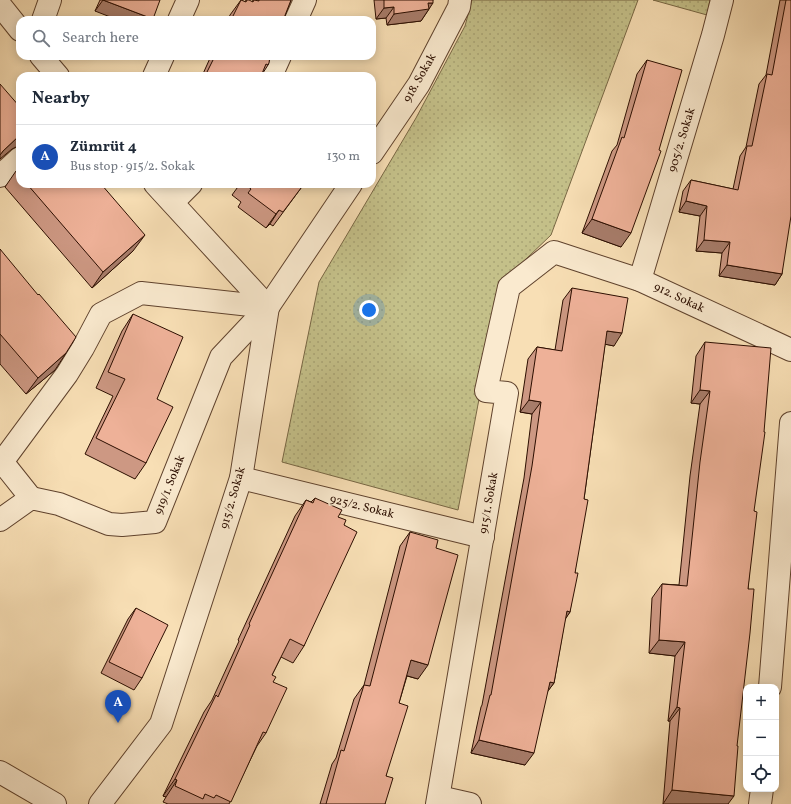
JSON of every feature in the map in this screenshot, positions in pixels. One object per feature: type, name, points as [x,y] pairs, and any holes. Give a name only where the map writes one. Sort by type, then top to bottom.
[{"type":"street","points":[[44,16],[50,0]]},
{"type":"street","points":[[181,16],[188,0]]},
{"type":"street","points":[[298,16],[305,0]]},
{"type":"street","name":"918. Sokak","points":[[376,147],[419,84],[460,7],[460,0]]},
{"type":"street","name":"905/2. Sokak","points":[[640,280],[713,36],[722,0]]},
{"type":"street","points":[[0,5],[16,25]]},
{"type":"street","points":[[44,60],[55,72]]},
{"type":"street","points":[[156,72],[161,60]]},
{"type":"street","points":[[273,72],[278,60]]},
{"type":"street","points":[[0,176],[16,162]]},
{"type":"street","points":[[159,188],[268,307]]},
{"type":"street","points":[[173,202],[187,188]]},
{"type":"street","points":[[268,307],[348,188]]},
{"type":"street","name":"915/1. Sokak","points":[[438,800],[507,393],[486,391],[509,287],[554,252],[563,255]]},
{"type":"street","name":"912. Sokak","points":[[563,255],[640,280],[791,350]]},
{"type":"street","points":[[0,520],[30,498],[1,460],[67,374],[101,314],[141,293],[268,307]]},
{"type":"street","name":"915/2. Sokak","points":[[100,804],[161,724],[241,478],[268,307]]},
{"type":"street","name":"919/1. Sokak","points":[[30,498],[59,504],[109,524],[122,525],[155,522],[221,357],[268,307]]},
{"type":"street","points":[[67,331],[83,348]]},
{"type":"street","points":[[770,684],[791,423]]},
{"type":"street","name":"925/2. Sokak","points":[[241,478],[483,537]]},
{"type":"street","points":[[0,772],[55,804]]},
{"type":"street","points":[[760,804],[762,792]]},
{"type":"street","points":[[438,800],[470,804]]},
{"type":"shaded area","points":[[472,0],[638,0],[551,235],[501,283],[458,510],[282,462],[319,282],[376,188],[416,118],[465,26]]},
{"type":"shaded area","points":[[653,0],[710,0],[707,15]]},
{"type":"building","points":[[103,0],[160,0],[154,16],[145,16]]},
{"type":"building","points":[[241,0],[246,2],[249,0],[253,2],[254,0],[291,0],[285,16],[233,16]]},
{"type":"building","points":[[384,0],[433,0],[433,3],[428,3],[429,9],[394,14],[394,7],[384,8]]},
{"type":"building","points":[[786,0],[791,0],[791,216],[782,274],[727,265],[730,242],[704,240],[707,206],[686,201],[691,180],[738,190],[747,146],[752,146],[767,74],[772,75]]},
{"type":"building","points":[[213,60],[269,60],[268,65],[266,64],[263,72],[207,72]]},
{"type":"building","points":[[647,60],[682,70],[659,150],[661,151],[631,233],[592,219],[622,137],[624,138]]},
{"type":"building","points":[[0,84],[16,102],[16,139],[0,155]]},
{"type":"building","points":[[30,188],[104,188],[145,235],[103,272]]},
{"type":"building","points":[[250,188],[301,188],[283,212],[279,210],[276,214],[248,193],[251,189]]},
{"type":"building","points":[[0,249],[38,295],[39,294],[76,337],[66,353],[38,378],[0,334]]},
{"type":"building","points":[[572,288],[628,298],[622,333],[607,331],[584,499],[588,500],[575,573],[578,573],[570,612],[567,611],[554,683],[550,682],[534,753],[479,740],[491,695],[532,466],[541,402],[529,400],[537,347],[562,351]]},
{"type":"building","points":[[133,314],[183,337],[157,399],[173,407],[146,463],[96,438],[125,379],[108,372]]},
{"type":"building","points":[[705,342],[771,348],[765,432],[754,511],[757,512],[748,589],[754,589],[737,746],[734,796],[672,790],[680,708],[677,707],[685,642],[659,640],[662,584],[687,586],[700,462],[710,391],[700,390]]},
{"type":"building","points":[[315,498],[342,510],[338,517],[346,520],[344,525],[357,532],[304,646],[290,639],[272,675],[276,677],[273,682],[287,688],[266,733],[263,732],[231,802],[216,795],[214,798],[205,794],[203,799],[175,786],[177,780],[175,779],[216,695],[218,697],[250,625],[249,624],[306,500],[313,503]]},
{"type":"building","points":[[410,532],[438,540],[436,548],[458,555],[428,665],[411,660],[399,703],[408,706],[386,776],[393,778],[385,804],[326,804],[341,750],[344,751],[364,685],[370,686]]},
{"type":"building","points":[[136,608],[168,625],[142,678],[109,662]]},
{"type":"place","name":"Zümrüt 4","points":[[118,723]]}]
